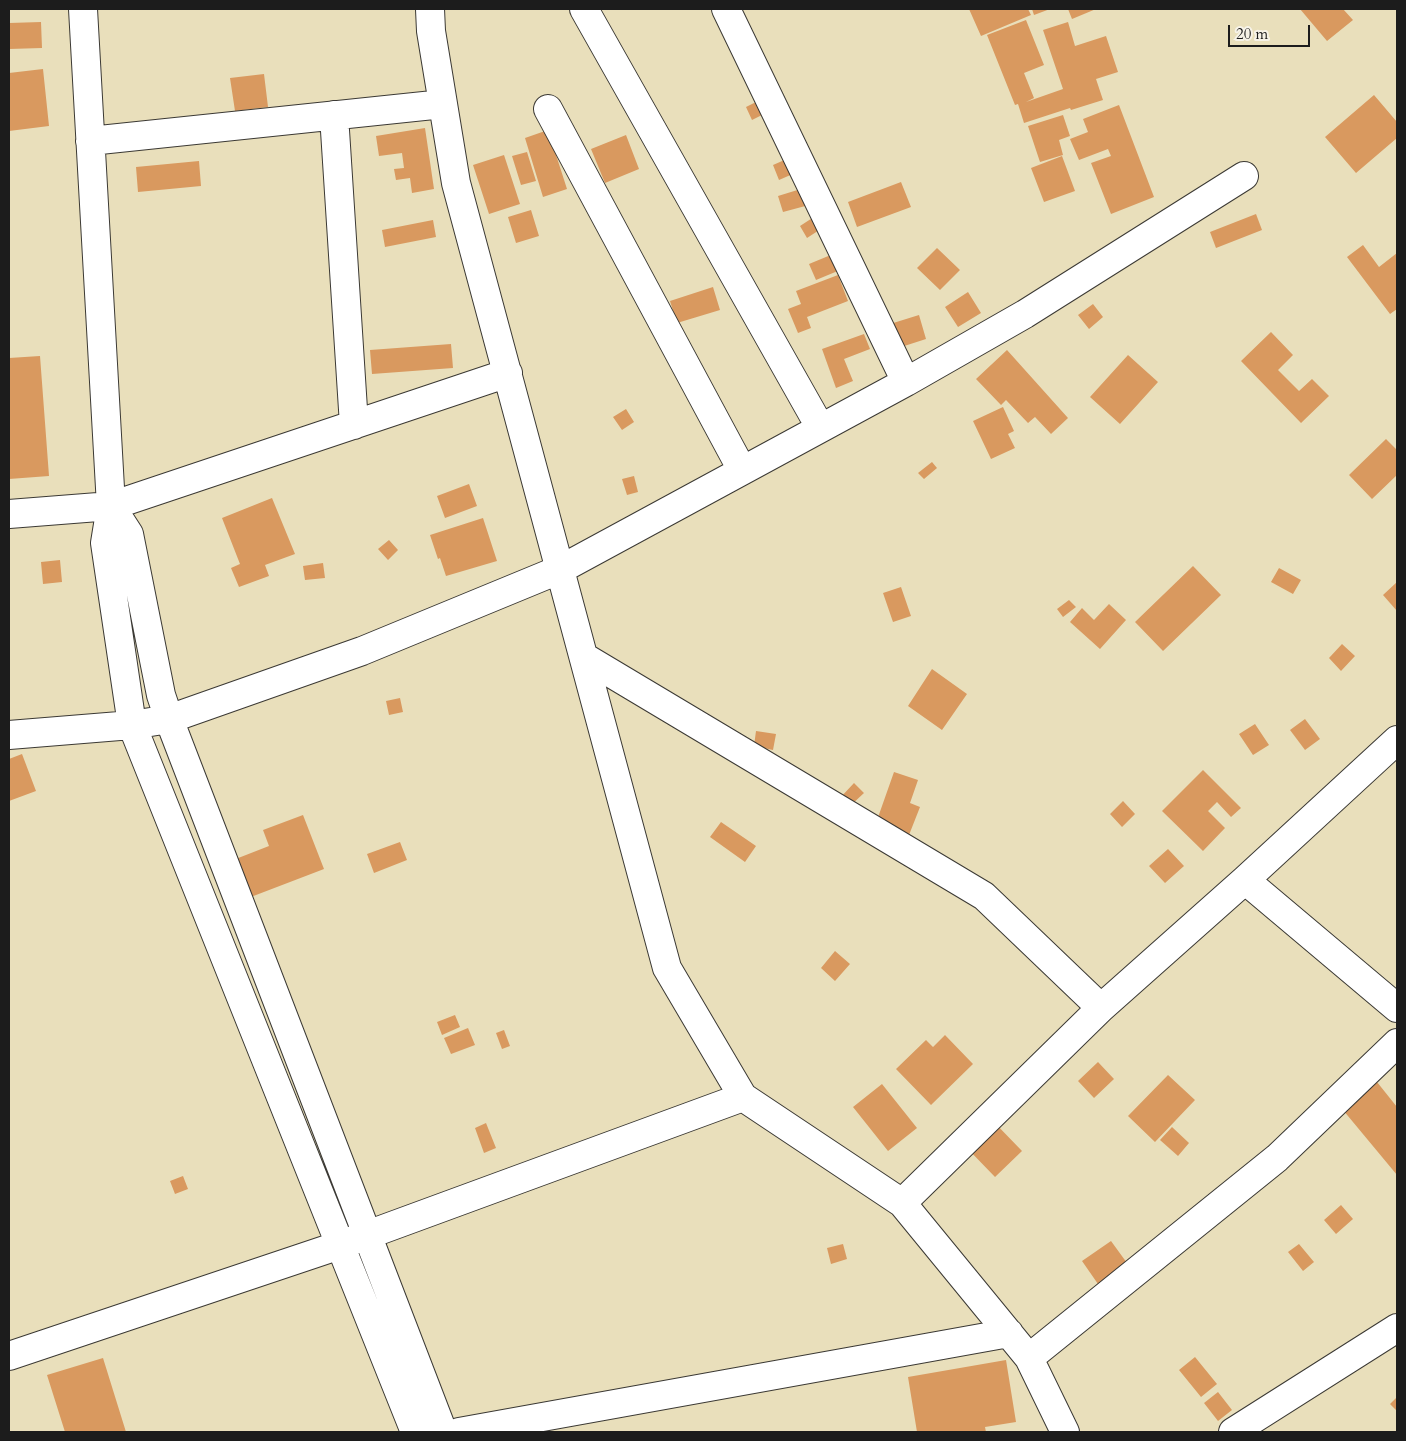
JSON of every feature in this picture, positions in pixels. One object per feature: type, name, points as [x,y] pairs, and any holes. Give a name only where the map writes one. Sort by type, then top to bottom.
[{"type":"street","points":[[83,9],[111,506],[105,543],[132,725],[415,1432]]},
{"type":"street","points":[[430,9],[431,31],[456,183],[667,968],[743,1097],[902,1203],[1029,1358],[1066,1432]]},
{"type":"street","points":[[584,9],[820,427]]},
{"type":"street","points":[[726,9],[906,382]]},
{"type":"street","points":[[90,141],[443,104]]},
{"type":"street","points":[[548,109],[742,470]]},
{"type":"street","points":[[334,115],[354,425]]},
{"type":"street","points":[[9,735],[132,725],[169,719],[362,651],[561,569],[906,382],[1025,314],[1244,176]]},
{"type":"street","points":[[9,514],[111,506],[508,373]]},
{"type":"street","points":[[111,506],[129,534],[160,694],[444,1432]]},
{"type":"street","points":[[584,657],[984,896],[1101,1008]]},
{"type":"street","points":[[902,1203],[1101,1008],[1245,880],[1397,740]]},
{"type":"street","points":[[1245,880],[1397,1008]]},
{"type":"street","points":[[1029,1358],[1277,1158],[1397,1043]]},
{"type":"street","points":[[9,1356],[340,1245],[743,1097]]},
{"type":"street","points":[[1233,1432],[1397,1328]]},
{"type":"street","points":[[458,1432],[1009,1333]]},
{"type":"building","points":[[969,9],[1028,9],[1031,15],[981,36]]},
{"type":"building","points":[[1032,9],[1050,9],[1034,15]]},
{"type":"building","points":[[1068,9],[1096,9],[1072,19]]},
{"type":"building","points":[[1300,9],[1343,9],[1353,20],[1327,41]]},
{"type":"building","points":[[1026,20],[1044,65],[1024,73],[1034,98],[1026,102],[1063,89],[1043,30],[1068,22],[1075,46],[1106,36],[1118,72],[1096,79],[1103,100],[1071,110],[1070,108],[1024,123],[1018,104],[1015,105],[987,35]]},
{"type":"building","points":[[41,22],[42,48],[9,49],[9,23]]},
{"type":"building","points":[[43,69],[49,126],[9,131],[9,73]]},
{"type":"building","points":[[264,74],[268,107],[235,111],[230,78]]},
{"type":"building","points":[[1374,95],[1397,122],[1397,138],[1356,173],[1325,137]]},
{"type":"building","points":[[762,99],[768,112],[752,120],[746,107]]},
{"type":"building","points":[[1119,105],[1154,197],[1111,214],[1091,163],[1111,156],[1108,149],[1079,160],[1070,139],[1088,132],[1083,119]]},
{"type":"building","points":[[1063,115],[1070,136],[1059,140],[1063,155],[1040,162],[1028,126]]},
{"type":"building","points":[[425,128],[434,189],[412,193],[410,178],[396,180],[394,169],[404,168],[402,153],[379,156],[376,136]]},
{"type":"building","points":[[548,130],[567,189],[543,197],[525,138]]},
{"type":"building","points":[[626,135],[639,169],[605,183],[591,149]]},
{"type":"building","points":[[527,152],[536,181],[521,185],[512,156]]},
{"type":"building","points":[[504,155],[520,204],[489,214],[473,165]]},
{"type":"building","points":[[1062,156],[1075,191],[1044,202],[1031,168]]},
{"type":"building","points":[[789,158],[795,173],[779,180],[773,165]]},
{"type":"building","points":[[199,161],[201,186],[138,192],[136,167]]},
{"type":"building","points":[[901,182],[911,207],[857,227],[848,202]]},
{"type":"building","points":[[804,188],[809,205],[783,212],[778,196]]},
{"type":"building","points":[[531,210],[539,236],[516,243],[508,217]]},
{"type":"building","points":[[820,213],[827,225],[807,238],[800,226]]},
{"type":"building","points":[[1256,214],[1262,230],[1216,248],[1210,232]]},
{"type":"building","points":[[433,220],[436,237],[385,247],[382,230]]},
{"type":"building","points":[[1363,245],[1379,267],[1397,253],[1397,309],[1390,314],[1347,257]]},
{"type":"building","points":[[937,248],[960,270],[940,290],[917,268]]},
{"type":"building","points":[[838,252],[845,268],[816,280],[809,264]]},
{"type":"building","points":[[838,275],[848,301],[807,317],[811,328],[798,333],[788,309],[801,304],[796,291]]},
{"type":"building","points":[[713,287],[720,310],[677,323],[670,301]]},
{"type":"building","points":[[968,292],[981,313],[958,327],[945,307]]},
{"type":"building","points":[[1093,304],[1103,317],[1089,329],[1078,315]]},
{"type":"building","points":[[919,315],[926,339],[898,348],[890,324]]},
{"type":"building","points":[[1271,332],[1293,355],[1278,370],[1299,391],[1312,379],[1329,396],[1301,423],[1241,361]]},
{"type":"building","points":[[864,334],[870,349],[844,359],[853,381],[836,388],[822,349]]},
{"type":"building","points":[[451,344],[453,368],[372,374],[370,350]]},
{"type":"building","points":[[1007,350],[1068,418],[1051,434],[1035,417],[1028,423],[1006,400],[1001,405],[976,379]]},
{"type":"building","points":[[1128,355],[1158,382],[1120,424],[1090,397]]},
{"type":"building","points":[[40,356],[49,476],[9,479],[9,358]]},
{"type":"building","points":[[1003,407],[1014,431],[1008,434],[1015,448],[991,459],[973,421]]},
{"type":"building","points":[[626,409],[634,422],[622,430],[613,417]]},
{"type":"building","points":[[1386,439],[1397,450],[1397,475],[1372,499],[1349,475]]},
{"type":"building","points":[[932,462],[937,468],[924,479],[918,473]]},
{"type":"building","points":[[634,476],[638,492],[627,495],[622,479]]},
{"type":"building","points":[[469,484],[477,506],[445,518],[437,496]]},
{"type":"building","points":[[272,498],[295,554],[265,565],[269,576],[239,587],[231,568],[240,564],[222,518]]},
{"type":"building","points":[[483,518],[497,561],[446,576],[430,535]]},
{"type":"building","points":[[389,540],[398,550],[388,560],[378,549]]},
{"type":"building","points":[[60,560],[62,582],[43,584],[41,562]]},
{"type":"building","points":[[323,563],[325,578],[305,580],[303,566]]},
{"type":"building","points":[[1193,566],[1221,595],[1163,651],[1135,622]]},
{"type":"building","points":[[1279,568],[1301,580],[1293,594],[1271,582]]},
{"type":"building","points":[[1397,582],[1397,611],[1383,595]]},
{"type":"building","points":[[901,587],[911,616],[893,622],[883,593]]},
{"type":"building","points":[[1069,600],[1076,607],[1063,617],[1057,609]]},
{"type":"building","points":[[1109,604],[1126,620],[1100,649],[1070,622],[1082,608],[1094,620]]},
{"type":"building","points":[[1342,644],[1355,656],[1341,671],[1329,658]]},
{"type":"building","points":[[932,669],[967,694],[942,730],[908,706]]},
{"type":"building","points":[[400,698],[403,712],[389,715],[386,701]]},
{"type":"building","points":[[1305,719],[1320,739],[1305,750],[1290,730]]},
{"type":"building","points":[[1255,724],[1269,745],[1253,755],[1239,734]]},
{"type":"building","points":[[756,731],[776,734],[773,750],[754,746]]},
{"type":"building","points":[[22,754],[36,791],[9,801],[9,759]]},
{"type":"building","points":[[1203,770],[1241,808],[1231,817],[1217,802],[1208,811],[1225,828],[1203,851],[1162,811]]},
{"type":"building","points":[[894,772],[918,780],[910,803],[920,807],[909,835],[876,823]]},
{"type":"building","points":[[854,783],[864,793],[849,807],[840,798]]},
{"type":"building","points":[[1123,801],[1135,814],[1122,827],[1110,814]]},
{"type":"building","points":[[303,815],[324,869],[243,900],[228,862],[269,846],[263,830]]},
{"type":"building","points":[[721,822],[756,846],[745,862],[710,837]]},
{"type":"building","points":[[400,842],[407,860],[374,873],[367,854]]},
{"type":"building","points":[[1168,849],[1184,866],[1165,883],[1149,866]]},
{"type":"building","points":[[835,951],[850,964],[835,981],[821,968]]},
{"type":"building","points":[[455,1015],[460,1027],[442,1035],[437,1022]]},
{"type":"building","points":[[468,1028],[475,1045],[451,1054],[444,1038]]},
{"type":"building","points":[[504,1030],[510,1046],[502,1049],[496,1033]]},
{"type":"building","points":[[945,1035],[973,1064],[931,1105],[896,1069],[926,1040],[933,1047]]},
{"type":"building","points":[[1098,1062],[1114,1079],[1094,1098],[1078,1081]]},
{"type":"building","points":[[1168,1075],[1195,1100],[1155,1142],[1128,1116]]},
{"type":"building","points":[[1377,1082],[1397,1107],[1397,1175],[1343,1110]]},
{"type":"building","points":[[882,1084],[917,1128],[888,1151],[853,1107]]},
{"type":"building","points":[[992,1120],[1022,1151],[995,1177],[966,1147]]},
{"type":"building","points":[[486,1123],[496,1148],[484,1153],[475,1128]]},
{"type":"building","points":[[1172,1127],[1189,1143],[1178,1156],[1160,1140]]},
{"type":"building","points":[[183,1176],[188,1189],[175,1194],[170,1181]]},
{"type":"building","points":[[1341,1205],[1353,1219],[1336,1234],[1324,1220]]},
{"type":"building","points":[[1111,1241],[1127,1263],[1098,1284],[1082,1261]]},
{"type":"building","points":[[843,1244],[847,1259],[831,1264],[827,1248]]},
{"type":"building","points":[[1299,1244],[1314,1262],[1303,1271],[1288,1252]]},
{"type":"building","points":[[1195,1357],[1217,1384],[1201,1397],[1179,1370]]},
{"type":"building","points":[[103,1358],[126,1432],[65,1432],[47,1375]]},
{"type":"building","points":[[1006,1360],[1016,1422],[985,1427],[986,1432],[917,1432],[908,1377]]},
{"type":"building","points":[[1218,1392],[1232,1410],[1218,1421],[1204,1403]]},
{"type":"building","points":[[1397,1397],[1397,1411],[1390,1404]]}]
